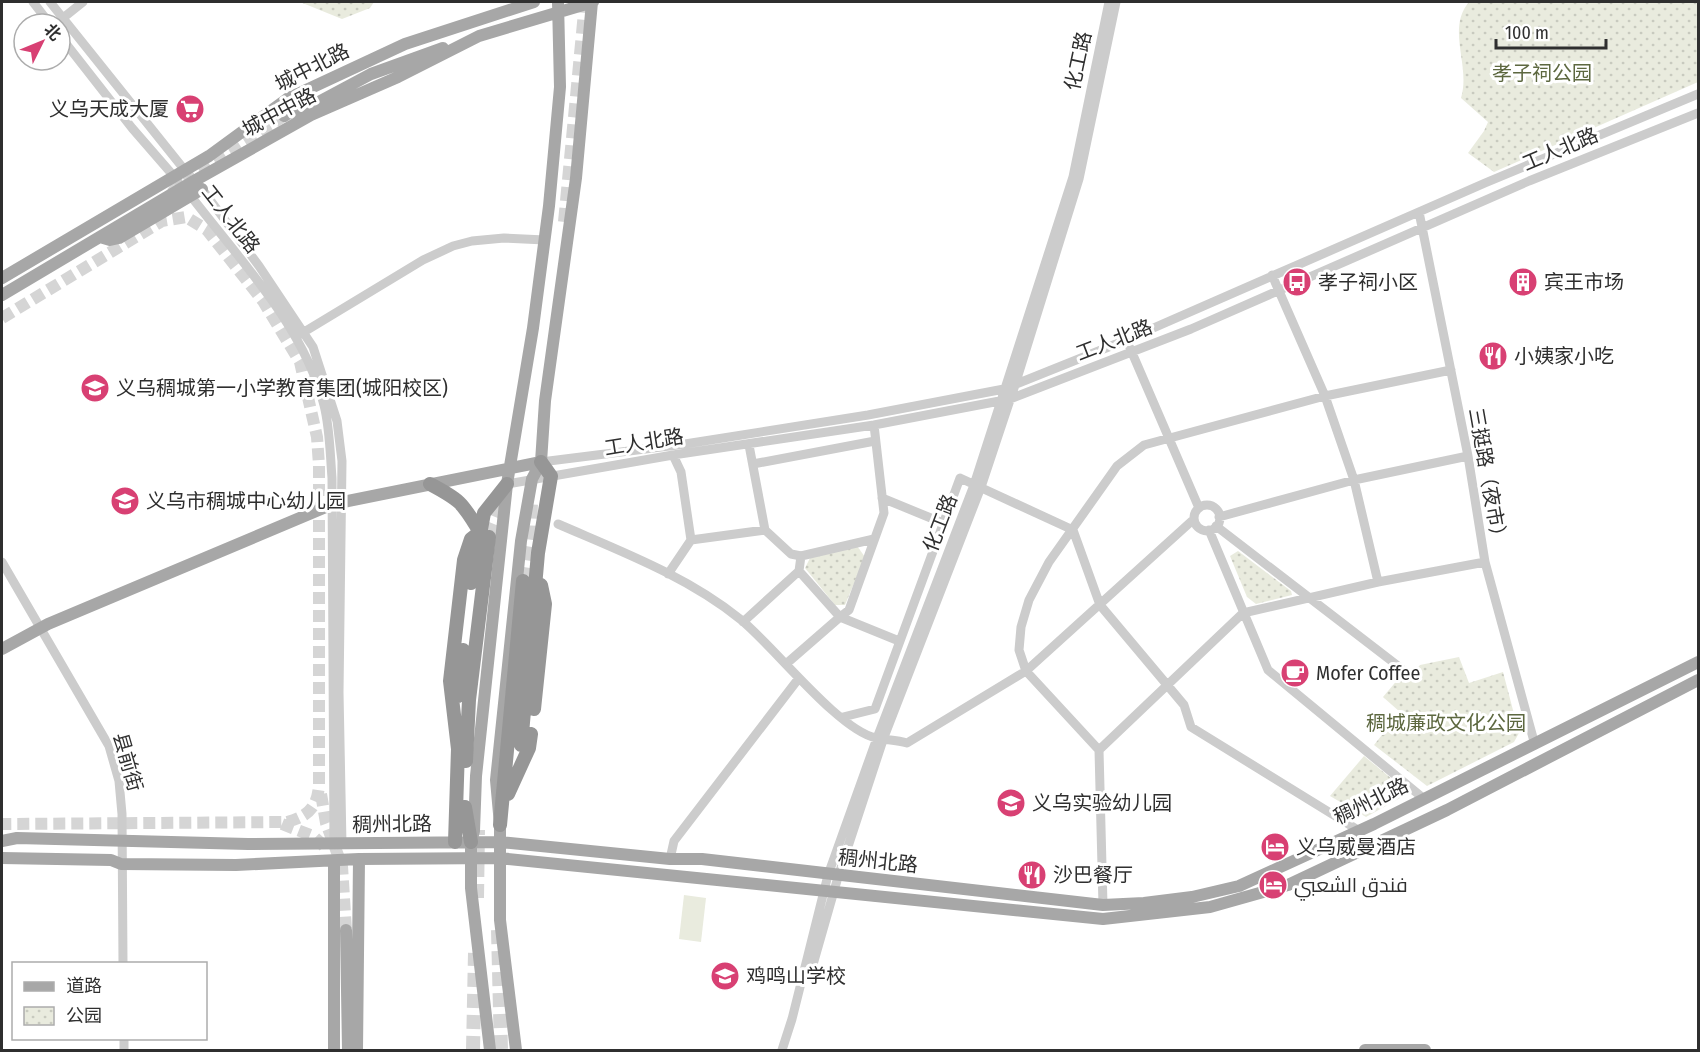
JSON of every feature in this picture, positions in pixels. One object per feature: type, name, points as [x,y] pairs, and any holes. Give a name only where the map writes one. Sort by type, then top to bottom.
[{"type":"highway","points":[[521,745],[537,574],[551,476],[541,462]]},
{"type":"highway","points":[[430,484],[458,499],[467,508],[484,535],[469,591],[458,696]]},
{"type":"highway","points":[[471,842],[464,818],[469,700],[484,513],[507,484]]},
{"type":"highway","points":[[455,842],[458,749],[450,681],[465,560],[471,539],[484,535]]},
{"type":"highway","points":[[502,807],[529,748],[545,604],[537,574]]},
{"type":"highway","points":[[500,825],[523,581]]},
{"type":"main road","name":"城中北路","points":[[2,278],[239,136],[287,99],[405,44],[534,2]]},
{"type":"main road","points":[[516,1050],[500,920],[501,842],[496,780],[510,624],[521,541],[532,479],[541,462],[545,401],[576,178],[592,2]]},
{"type":"main road","name":"城中中路","points":[[2,296],[100,237],[192,188],[311,115],[398,77],[465,43],[559,6],[592,2]]},
{"type":"main road","points":[[490,1050],[471,888],[471,842],[474,831],[477,764],[507,484],[545,240],[560,87],[559,6]]},
{"type":"main road","points":[[450,31],[363,72],[285,118],[371,74],[429,51],[465,43]]},
{"type":"main road","points":[[2,649],[41,627],[336,503],[541,462]]},
{"type":"main road","name":"稠州北路","points":[[2,841],[17,838],[338,844],[501,842],[670,859],[702,859],[833,876],[1103,905],[1192,897],[1239,886],[1535,745],[1698,662]]},
{"type":"main road","name":"稠州北路","points":[[2,858],[111,860],[121,864],[236,865],[359,859],[499,858],[1103,919],[1210,907],[1288,885],[1447,810],[1698,680]]},
{"type":"main road","points":[[357,1050],[359,859]]},
{"type":"main road","points":[[334,861],[334,1050]]},
{"type":"main road","points":[[341,1050],[343,930],[348,1050]]},
{"type":"main road","points":[[1365,1050],[1425,1050]]},
{"type":"street","points":[[70,12],[83,2]]},
{"type":"street","name":"化工路","points":[[1006,400],[1004,389],[1073,177],[1109,2]]},
{"type":"street","name":"化工路","points":[[788,1050],[833,876],[880,738],[977,486],[1006,400],[1015,385],[1080,179],[1116,2]]},
{"type":"street","name":"工人北路","points":[[72,30],[192,188],[299,335],[324,404],[330,432],[336,503],[338,844]]},
{"type":"street","name":"工人北路","points":[[72,52],[132,129],[179,172]]},
{"type":"street","name":"工人北路","points":[[541,462],[685,444],[834,421],[1004,389],[1126,340],[1272,275],[1698,94]]},
{"type":"street","name":"工人北路","points":[[507,484],[673,455],[874,425],[1006,400],[1132,353],[1562,167],[1698,113]]},
{"type":"street","name":"三挺路（夜市）","points":[[1419,212],[1420,228],[1468,456],[1485,562],[1535,745]]},
{"type":"street","points":[[299,335],[423,260],[453,246],[472,241],[504,238],[545,240]]},
{"type":"street","points":[[1272,275],[1325,396],[1354,480],[1378,582]]},
{"type":"street","points":[[1126,340],[1199,508]]},
{"type":"street","points":[[1103,905],[1099,750],[1026,671],[1019,650],[1021,627],[1029,600],[1049,562],[1117,466],[1129,454],[1144,445],[1325,396],[1451,370]]},
{"type":"street","points":[[786,664],[849,610],[884,513],[874,425]]},
{"type":"street","points":[[810,434],[814,453]]},
{"type":"street","points":[[753,464],[875,441]]},
{"type":"street","points":[[749,445],[765,530],[791,554],[801,556],[874,539]]},
{"type":"street","points":[[668,574],[691,540],[681,472],[673,455]]},
{"type":"street","points":[[1175,537],[1354,480],[1468,456]]},
{"type":"street","points":[[843,717],[875,709],[960,478],[1073,530],[1100,605],[1184,705],[1191,727],[1358,830]]},
{"type":"street","points":[[882,498],[943,523]]},
{"type":"street","points":[[558,524],[668,574],[743,622],[799,678],[853,726],[880,738],[907,743],[1026,671],[1175,537],[1194,519],[1199,508],[1206,505],[1214,507],[1211,526],[1243,613],[1268,670],[1422,798]]},
{"type":"street","points":[[1194,519],[1211,526],[1310,597],[1402,669]]},
{"type":"street","points":[[691,540],[765,530]]},
{"type":"street","points":[[743,622],[799,571],[801,556]]},
{"type":"street","name":"县前街","points":[[2,562],[109,746],[119,781],[123,962]]},
{"type":"street","points":[[1099,750],[1243,613],[1378,582],[1485,562]]},
{"type":"street","points":[[799,571],[840,617],[899,641]]},
{"type":"street","points":[[670,859],[674,841],[799,678]]},
{"type":"street","name":"化工路","points":[[782,1050],[830,892]]},
{"type":"green space","points":[[300,2],[374,2],[370,8],[342,19]]},
{"type":"green space","name":"孝子祠公园","points":[[1469,2],[1698,2],[1698,82],[1494,172],[1468,153],[1488,122],[1461,98],[1463,73],[1459,24],[1462,13]]},
{"type":"green space","points":[[857,546],[865,557],[845,605],[835,605],[805,568],[811,556]]},
{"type":"green space","points":[[1238,551],[1291,591],[1292,595],[1256,604],[1247,597],[1230,556]]},
{"type":"green space","name":"稠城廉政文化公园","points":[[1459,657],[1469,683],[1503,672],[1519,733],[1514,742],[1427,786],[1374,745],[1400,712],[1383,697],[1399,678],[1405,682],[1420,665]]},
{"type":"green space","points":[[1364,756],[1409,793],[1366,817],[1330,796]]},
{"type":"green space","points":[[684,895],[706,898],[701,942],[679,939]]},
{"type":"tunnel","points":[[565,222],[586,2]]},
{"type":"tunnel","points":[[172,193],[183,179],[284,116]]},
{"type":"tunnel","points":[[2,318],[162,221],[186,217],[207,230],[263,301],[300,362],[317,437],[319,465],[319,786],[316,800],[310,810],[301,817],[287,822],[2,824]]},
{"type":"tunnel","points":[[489,537],[504,500]]},
{"type":"tunnel","points":[[523,581],[530,533],[531,503]]},
{"type":"tunnel","points":[[321,794],[326,823],[342,866],[346,930]]},
{"type":"tunnel","points":[[282,824],[313,836],[326,848]]},
{"type":"tunnel","points":[[477,898],[478,830]]},
{"type":"tunnel","points":[[498,930],[501,1050]]},
{"type":"tunnel","points":[[473,1050],[475,953]]},
{"type":"place","name":"义乌天成大厦","points":[[190,109]]},
{"type":"place","name":"孝子祠小区","points":[[1297,282]]},
{"type":"place","name":"宾王市场","points":[[1523,282]]},
{"type":"place","name":"小姨家小吃","points":[[1493,356]]},
{"type":"place","name":"义乌稠城第一小学教育集团(城阳校区)","points":[[95,388]]},
{"type":"place","name":"义乌市稠城中心幼儿园","points":[[125,501]]},
{"type":"place","name":"Mofer Coffee","points":[[1295,673]]},
{"type":"place","name":"义乌实验幼儿园","points":[[1011,803]]},
{"type":"place","name":"义乌威曼酒店","points":[[1275,847]]},
{"type":"place","name":"沙巴餐厅","points":[[1032,875]]},
{"type":"place","name":"فندق الشعبي","points":[[1273,885]]},
{"type":"place","name":"鸡鸣山学校","points":[[725,976]]}]
